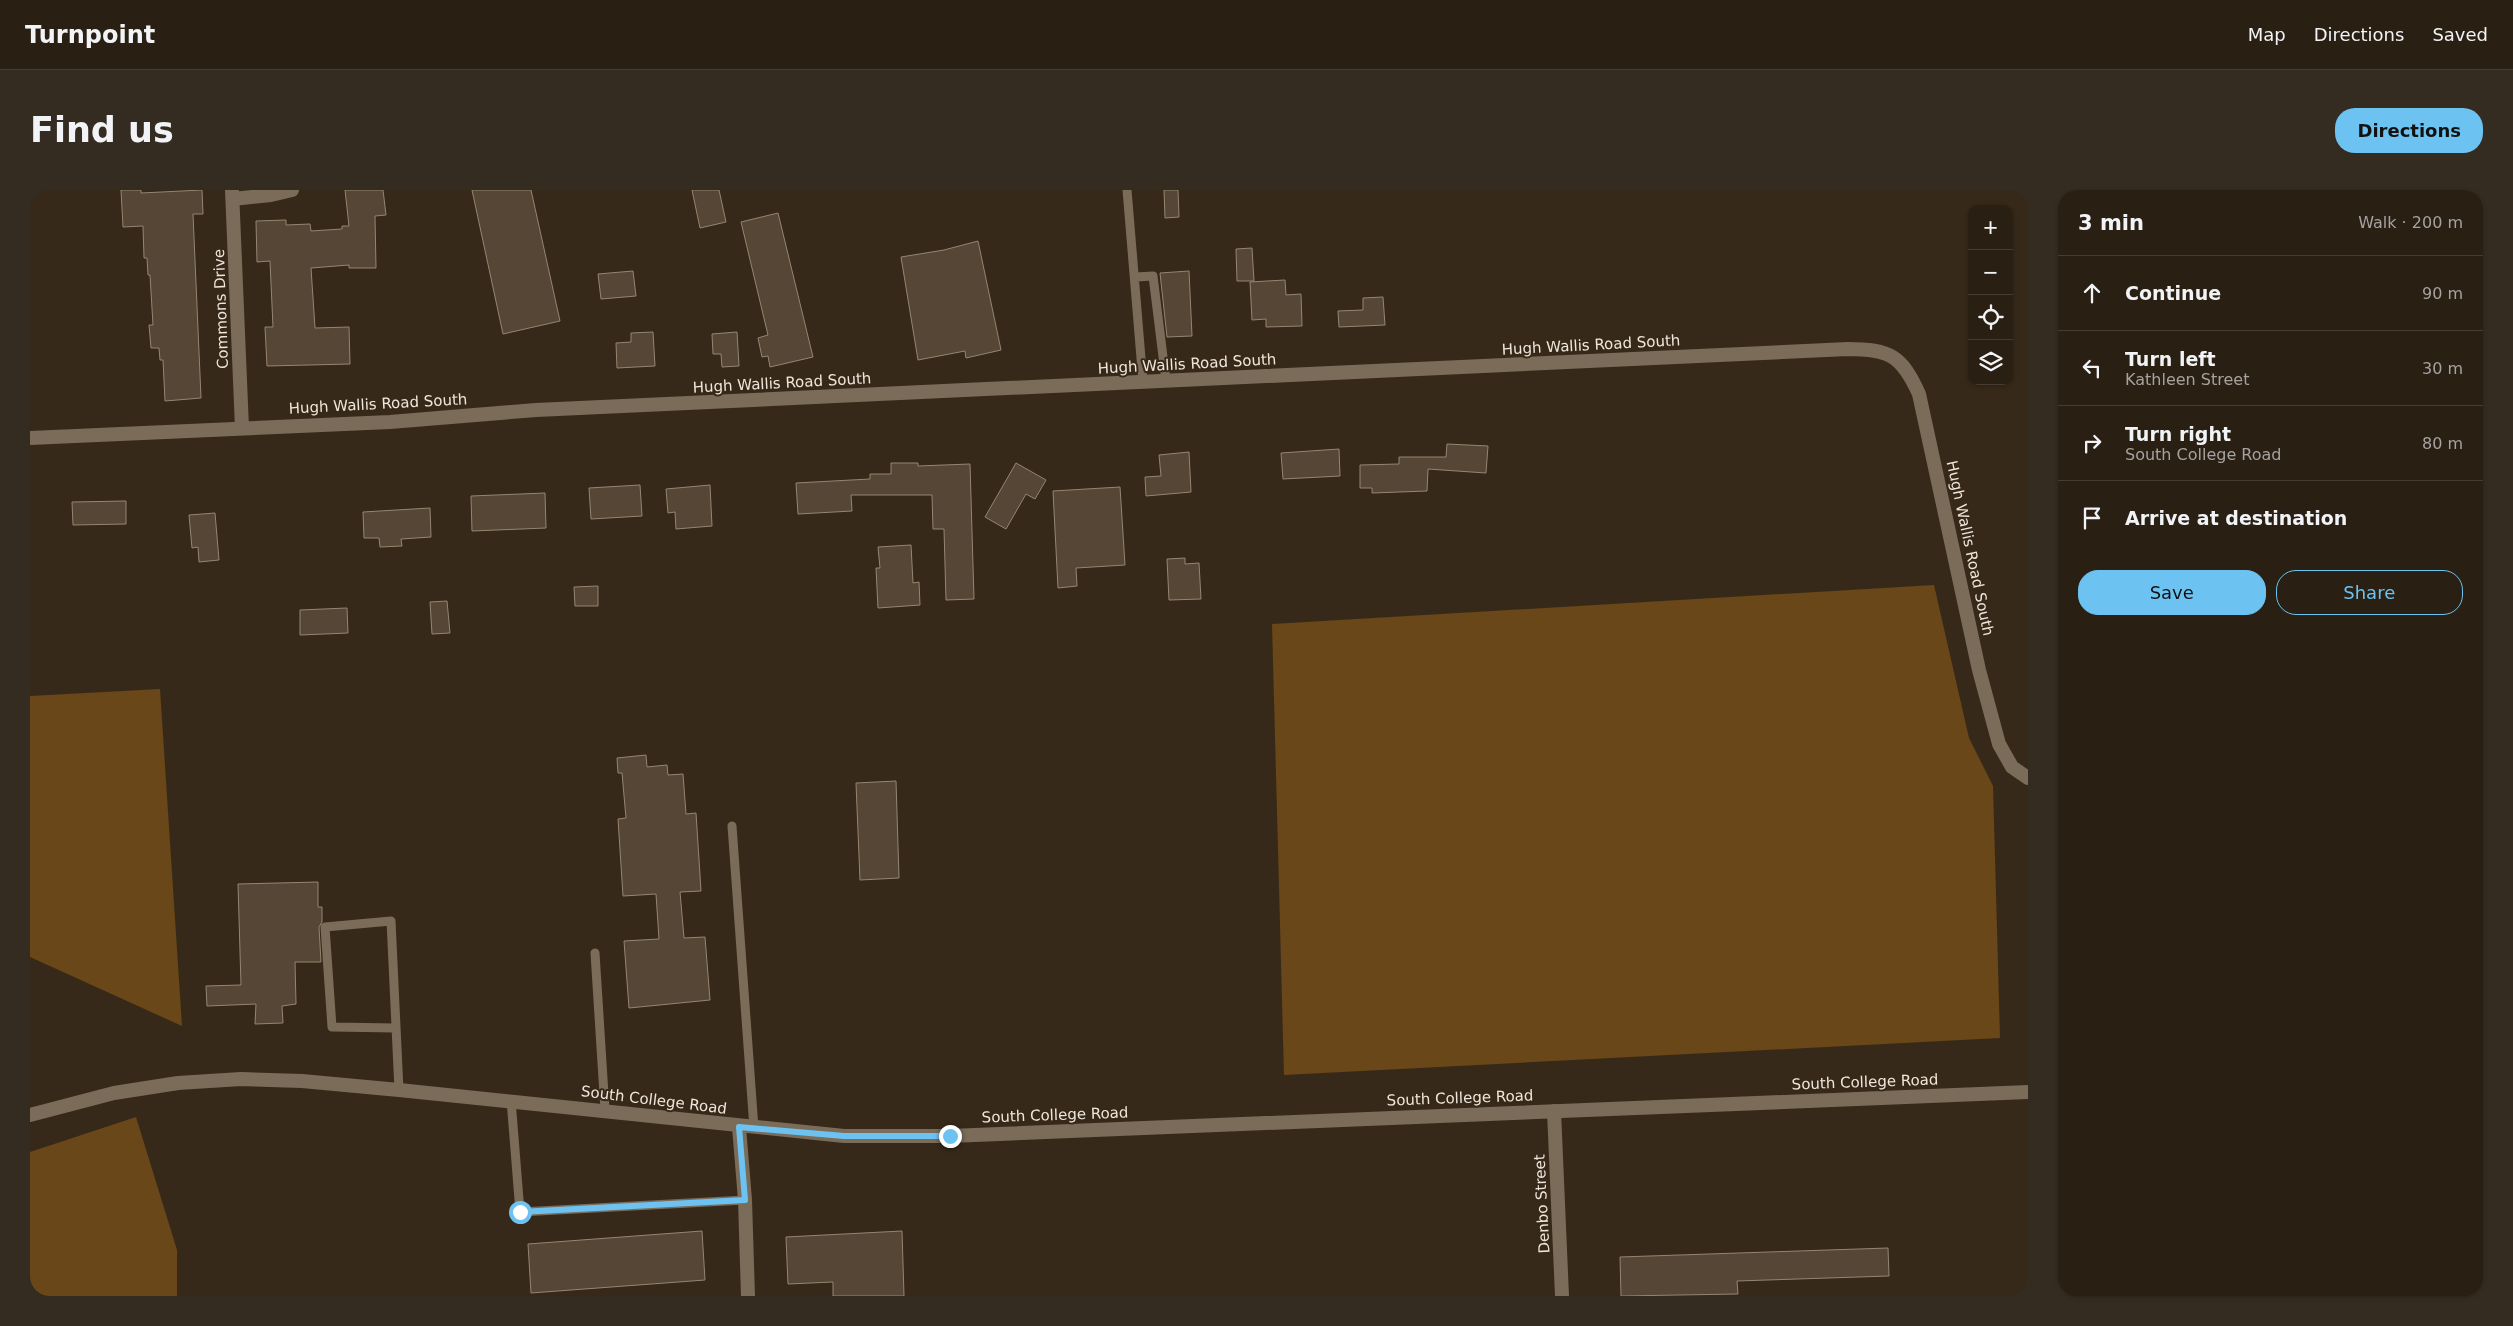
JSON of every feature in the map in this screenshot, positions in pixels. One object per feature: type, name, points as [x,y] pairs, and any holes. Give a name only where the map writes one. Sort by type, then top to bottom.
[{"type":"street","points":[[233,194],[271,195],[292,190]]},
{"type":"street","name":"Commons Drive","points":[[233,194],[242,428]]},
{"type":"street","name":"Hugh Wallis Road South","points":[[30,438],[390,422],[536,410],[1848,349],[1878,351],[1894,357],[1909,372],[1925,416],[1979,670],[1999,744],[2012,767],[2028,778]]},
{"type":"street","name":"South College Road","points":[[30,1115],[114,1093],[178,1083],[241,1079],[302,1081],[511,1100],[739,1127],[844,1136],[950,1136],[2028,1092]]},
{"type":"street","name":"Denbo Street","points":[[1554,1111],[1562,1296]]},
{"type":"street","points":[[739,1127],[745,1200],[748,1296]]},
{"type":"lane","points":[[1127,190],[1136,277],[1143,382]]},
{"type":"lane","points":[[1136,277],[1153,276],[1166,381]]},
{"type":"lane","points":[[732,826],[754,1128]]},
{"type":"lane","points":[[396,1028],[332,1027],[325,927],[391,921],[399,1090]]},
{"type":"lane","points":[[595,953],[605,1110]]},
{"type":"lane","points":[[511,1100],[520,1212],[745,1200]]},
{"type":"shaded area","points":[[1934,585],[1969,738],[1993,786],[2000,1038],[1284,1075],[1272,624]]},
{"type":"shaded area","points":[[160,689],[182,1026],[30,957],[30,696]]},
{"type":"shaded area","points":[[136,1117],[177,1250],[177,1296],[30,1296],[30,1152]]},
{"type":"building","points":[[121,190],[141,190],[141,193],[202,190],[203,214],[193,214],[201,398],[165,401],[163,360],[160,360],[159,348],[151,348],[149,325],[153,325],[150,275],[148,275],[147,258],[144,258],[143,226],[123,227]]},
{"type":"building","points":[[345,190],[383,190],[386,215],[375,216],[376,268],[349,268],[349,265],[311,268],[315,328],[349,327],[350,364],[267,366],[265,327],[273,327],[270,261],[257,262],[256,221],[286,220],[286,225],[310,224],[311,231],[342,229],[342,226],[349,226]]},
{"type":"building","points":[[472,190],[531,190],[560,321],[503,334]]},
{"type":"building","points":[[692,190],[719,190],[726,222],[700,228]]},
{"type":"building","points":[[1164,190],[1178,190],[1179,217],[1165,218]]},
{"type":"building","points":[[778,213],[813,357],[770,367],[768,356],[762,357],[758,338],[768,335],[741,222]]},
{"type":"building","points":[[978,241],[1001,350],[966,358],[965,351],[918,360],[901,257],[944,250]]},
{"type":"building","points":[[1252,248],[1254,281],[1237,281],[1236,249]]},
{"type":"building","points":[[633,271],[636,296],[601,299],[598,274]]},
{"type":"building","points":[[1189,271],[1192,336],[1167,337],[1160,273]]},
{"type":"building","points":[[1285,280],[1286,295],[1301,294],[1302,326],[1266,327],[1266,319],[1252,320],[1250,282]]},
{"type":"building","points":[[1383,297],[1385,325],[1339,327],[1338,311],[1363,310],[1363,298]]},
{"type":"building","points":[[653,332],[655,366],[617,368],[616,343],[631,342],[631,333]]},
{"type":"building","points":[[737,332],[739,366],[722,367],[721,354],[713,354],[712,334]]},
{"type":"building","points":[[1447,444],[1488,446],[1486,473],[1428,469],[1427,491],[1372,493],[1372,488],[1360,488],[1360,465],[1399,464],[1399,457],[1446,457]]},
{"type":"building","points":[[1339,449],[1340,476],[1283,479],[1281,453]]},
{"type":"building","points":[[1189,452],[1191,492],[1146,496],[1145,477],[1161,476],[1159,455]]},
{"type":"building","points":[[891,463],[918,463],[918,466],[970,464],[974,599],[946,600],[944,529],[933,529],[932,495],[851,495],[852,511],[798,514],[796,483],[870,479],[870,474],[891,474]]},
{"type":"building","points":[[1016,463],[1046,480],[1035,499],[1026,494],[1006,529],[985,517]]},
{"type":"building","points":[[640,485],[642,516],[591,519],[589,488]]},
{"type":"building","points":[[710,485],[712,526],[676,529],[675,512],[668,513],[666,489]]},
{"type":"building","points":[[1120,487],[1125,565],[1076,568],[1077,586],[1058,588],[1053,491]]},
{"type":"building","points":[[545,493],[546,528],[472,531],[471,496]]},
{"type":"building","points":[[126,501],[126,524],[73,525],[72,502]]},
{"type":"building","points":[[430,508],[431,537],[401,539],[402,546],[380,547],[379,538],[364,538],[363,512]]},
{"type":"building","points":[[215,513],[219,560],[199,562],[198,547],[192,548],[189,515]]},
{"type":"building","points":[[911,545],[913,583],[919,582],[920,605],[878,608],[876,568],[880,568],[878,547]]},
{"type":"building","points":[[1185,558],[1185,564],[1199,563],[1201,599],[1169,600],[1167,559]]},
{"type":"building","points":[[598,586],[598,606],[575,606],[574,587]]},
{"type":"building","points":[[447,601],[450,633],[432,634],[430,602]]},
{"type":"building","points":[[347,608],[348,633],[300,635],[300,610]]},
{"type":"building","points":[[646,755],[647,767],[667,765],[668,775],[683,774],[686,814],[696,813],[701,891],[680,892],[684,938],[705,937],[710,1000],[629,1008],[624,941],[659,939],[656,894],[623,896],[618,819],[626,818],[622,773],[618,773],[617,758]]},
{"type":"building","points":[[896,781],[899,878],[860,880],[856,783]]},
{"type":"building","points":[[318,882],[318,907],[322,907],[322,922],[319,927],[321,962],[295,962],[296,1004],[282,1006],[283,1023],[255,1024],[256,1004],[207,1006],[206,986],[241,985],[238,884]]},
{"type":"building","points":[[702,1231],[705,1280],[531,1293],[528,1244]]},
{"type":"building","points":[[902,1231],[904,1296],[833,1296],[833,1282],[788,1284],[786,1237]]},
{"type":"building","points":[[1888,1248],[1889,1276],[1737,1281],[1738,1294],[1621,1296],[1620,1257]]},
{"type":"route","points":[[520,1212],[745,1200],[739,1127],[844,1136],[950,1136]]}]
